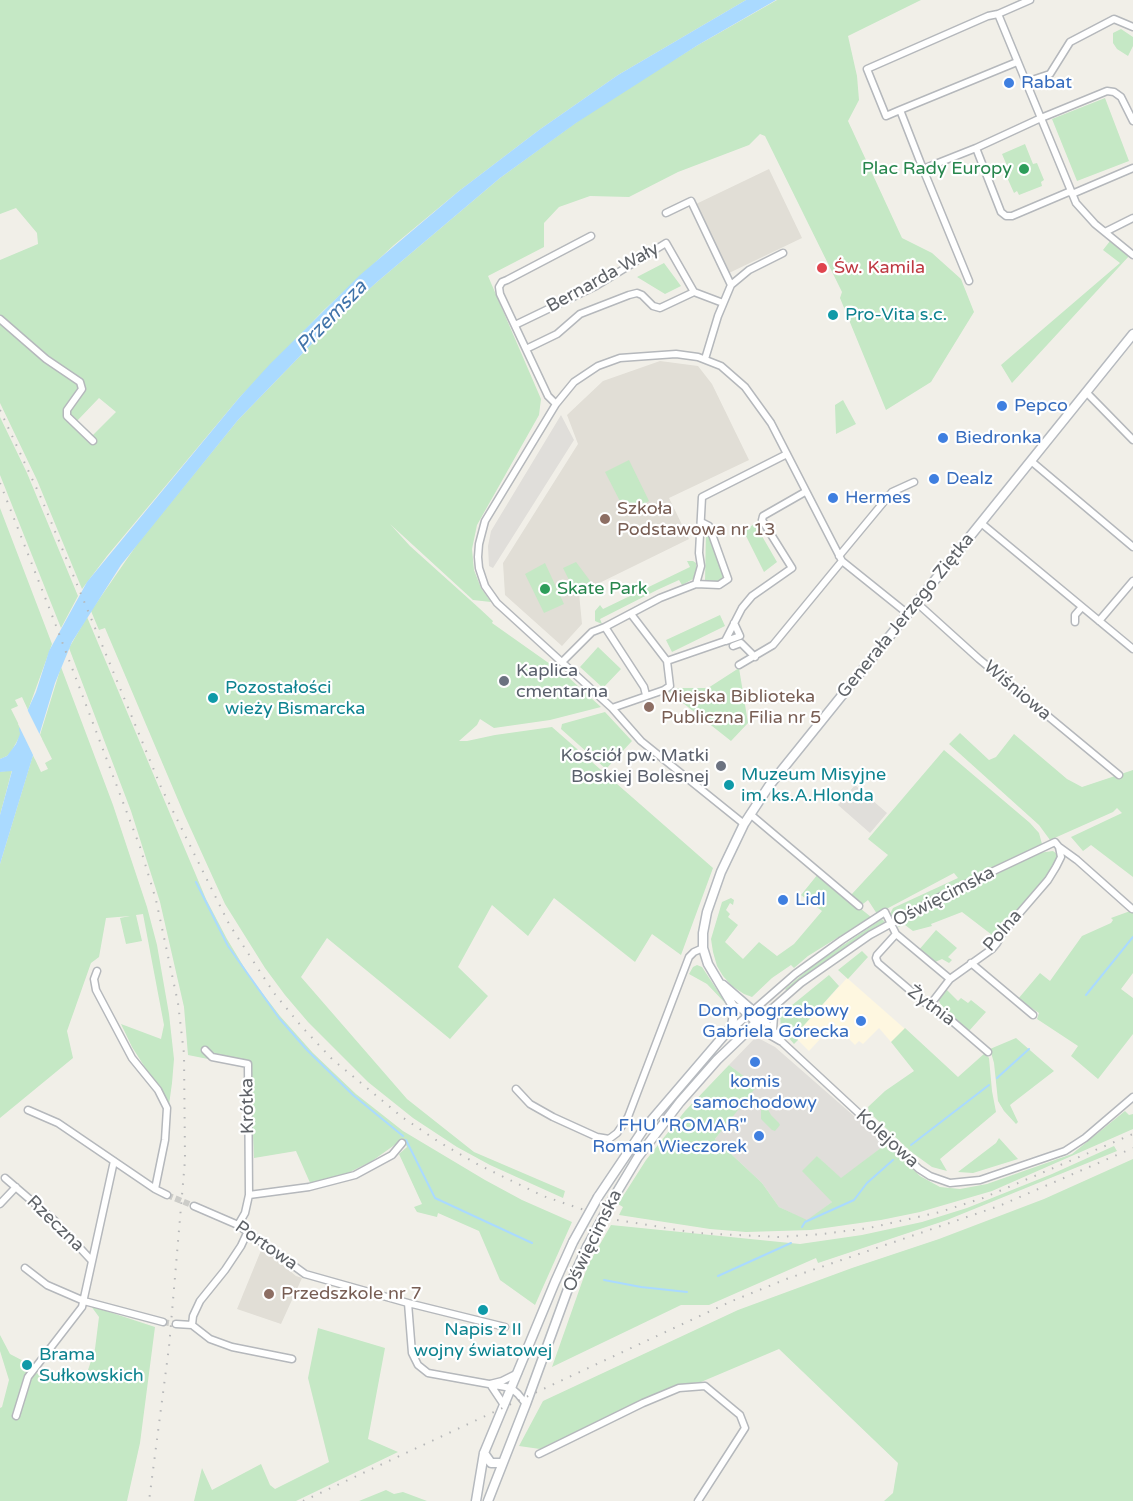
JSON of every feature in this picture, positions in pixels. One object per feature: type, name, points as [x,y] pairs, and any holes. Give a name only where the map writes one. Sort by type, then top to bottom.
[{"type":"main road","name":"Generała Jerzego Ziętka","points":[[717,981],[703,948],[702,933],[721,872],[750,814],[769,786],[1133,334]]},
{"type":"main road","points":[[717,981],[758,1020]]},
{"type":"main road","points":[[717,981],[733,1006],[734,1020],[729,1032]]},
{"type":"main road","name":"Oświęcimska","points":[[488,1501],[568,1289],[611,1202],[638,1157],[680,1102],[717,1060],[758,1020]]},
{"type":"main road","name":"Oświęcimska","points":[[476,1501],[484,1453],[573,1242],[598,1197],[629,1150],[659,1110],[729,1032]]},
{"type":"main road","points":[[484,1453],[491,1463],[502,1463]]},
{"type":"street","points":[[1017,62],[886,116],[867,69],[1030,0]]},
{"type":"street","points":[[998,14],[1076,203],[1095,224],[1133,255]]},
{"type":"street","points":[[1026,82],[1050,74],[1068,43],[1114,19],[1133,27]]},
{"type":"street","points":[[923,169],[1107,91],[1114,92],[1121,97],[1133,121]]},
{"type":"street","points":[[900,110],[969,281]]},
{"type":"street","points":[[976,148],[1001,212],[1006,216],[1012,216],[1133,168]]},
{"type":"street","points":[[666,213],[691,201],[731,285]]},
{"type":"street","points":[[1105,232],[1133,218]]},
{"type":"street","points":[[555,404],[548,396],[500,294],[499,287],[502,282],[591,236]]},
{"type":"street","name":"Bernarda Wały","points":[[515,325],[596,286],[666,243],[694,292],[660,308],[653,306],[642,294],[629,295],[580,314],[557,334],[526,349]]},
{"type":"street","points":[[705,359],[731,285],[749,270],[783,253]]},
{"type":"street","points":[[694,292],[723,303]]},
{"type":"street","points":[[0,319],[46,358],[80,382],[82,389],[67,410],[67,416],[93,441]]},
{"type":"street","points":[[744,824],[641,741],[612,708],[490,595],[482,578],[478,544],[485,521],[555,404],[574,382],[598,366],[620,358],[676,354],[705,359],[721,366],[745,387],[771,423],[840,558],[908,614]]},
{"type":"street","points":[[1086,392],[1133,440]]},
{"type":"street","points":[[696,584],[701,566],[699,553],[702,497],[787,454]]},
{"type":"street","points":[[1031,461],[1133,547]]},
{"type":"street","points":[[739,665],[773,645],[892,492],[914,482]]},
{"type":"street","points":[[725,641],[742,608],[752,596],[792,568],[762,520],[763,516],[805,492]]},
{"type":"street","points":[[562,662],[592,632],[660,598],[696,584],[719,585],[728,579],[709,526],[701,522]]},
{"type":"street","name":"Generała Jerzego Ziętka","points":[[981,523],[1133,649]]},
{"type":"street","points":[[1099,621],[1133,581]]},
{"type":"street","name":"Wiśniowa","points":[[917,603],[988,666],[1119,775]]},
{"type":"street","points":[[1075,622],[1075,615],[1082,607]]},
{"type":"street","points":[[612,708],[670,686],[667,661],[632,614]]},
{"type":"street","points":[[667,661],[740,636],[734,623]]},
{"type":"street","points":[[605,627],[644,687],[646,695]]},
{"type":"street","points":[[733,646],[741,643],[755,657]]},
{"type":"street","points":[[750,814],[859,906]]},
{"type":"street","points":[[1057,844],[1132,909]]},
{"type":"street","name":"Oświęcimska","points":[[758,1020],[848,949],[947,893],[1046,846],[1057,844]]},
{"type":"street","name":"Polna","points":[[930,1005],[950,979],[992,949],[1004,931],[1048,880],[1061,857],[1057,844]]},
{"type":"street","name":"Oświęcimska","points":[[729,1032],[795,974],[842,940],[885,912],[891,924]]},
{"type":"street","points":[[891,924],[896,934],[950,979]]},
{"type":"street","name":"Żytnia","points":[[896,934],[876,958],[879,964],[988,1052]]},
{"type":"street","points":[[516,1089],[530,1104],[597,1137],[609,1139],[617,1133],[628,1117],[689,957],[703,948]]},
{"type":"street","points":[[970,963],[1033,1015]]},
{"type":"street","points":[[97,971],[94,979],[96,990],[132,1058],[158,1090],[166,1108],[165,1140],[155,1189]]},
{"type":"street","points":[[773,1030],[774,1016],[779,1002]]},
{"type":"street","points":[[733,1006],[750,1013]]},
{"type":"street","name":"Kolejowa","points":[[758,1020],[773,1030],[783,1043],[919,1169],[930,1176],[951,1183],[980,1180],[1065,1152],[1086,1138],[1133,1097]]},
{"type":"street","name":"Kolejowa","points":[[758,1020],[768,1034],[783,1043]]},
{"type":"street","name":"Krótka","points":[[205,1050],[212,1057],[248,1064],[249,1195]]},
{"type":"street","points":[[28,1110],[58,1123],[167,1195]]},
{"type":"street","points":[[238,1225],[249,1195],[309,1188],[356,1175],[392,1155],[402,1143]]},
{"type":"street","points":[[16,1416],[28,1377],[82,1307],[114,1161]]},
{"type":"street","name":"Rzeczna","points":[[6,1178],[56,1221],[92,1261]]},
{"type":"street","name":"Rzeczna","points":[[0,1204],[16,1188]]},
{"type":"street","name":"Portowa","points":[[194,1206],[248,1231],[305,1274],[505,1327]]},
{"type":"street","points":[[192,1325],[193,1316],[200,1301],[241,1246],[248,1231]]},
{"type":"street","points":[[25,1268],[46,1286],[84,1301],[163,1322]]},
{"type":"street","points":[[408,1303],[412,1353],[418,1365],[428,1373],[511,1388],[526,1404]]},
{"type":"street","points":[[176,1324],[192,1325],[210,1340],[262,1354],[292,1359]]},
{"type":"street","points":[[490,1384],[518,1373]]},
{"type":"street","points":[[490,1384],[504,1405]]},
{"type":"street","points":[[539,1454],[642,1402],[679,1388],[705,1386],[740,1415],[745,1428],[698,1501]]},
{"type":"shaded area","points":[[769,169],[802,238],[729,273],[696,204]]},
{"type":"shaded area","name":"Szkoła Podstawowa nr 13","points":[[660,361],[698,366],[712,384],[749,460],[669,498],[689,539],[579,593],[582,624],[562,646],[505,595],[503,563],[578,444],[567,415],[603,381]]},
{"type":"shaded area","points":[[561,415],[574,440],[493,568],[489,566],[488,546],[491,531]]},
{"type":"shaded area","points":[[855,785],[887,813],[870,833],[838,805]]},
{"type":"shaded area","points":[[847,978],[905,1029],[891,1042],[879,1028],[863,1044],[859,1041],[855,1045],[834,1024],[809,1051],[798,1040],[797,1033]]},
{"type":"shaded area","points":[[754,1039],[760,1039],[775,1047],[886,1144],[841,1179],[817,1156],[832,1202],[807,1221],[779,1207],[762,1183],[715,1139],[756,1086],[729,1065]]},
{"type":"shaded area","name":"Przedszkole nr 7","points":[[262,1248],[296,1276],[302,1278],[281,1324],[237,1309]]},
{"type":"green space","points":[[0,0],[746,0],[618,75],[539,130],[459,191],[394,245],[324,310],[239,398],[82,589],[37,480],[0,403],[0,260],[38,244],[37,233],[16,208],[0,214]],"holes":[[[99,398],[116,412],[92,436],[76,422]]]},
{"type":"green space","points":[[777,0],[921,0],[848,36],[857,76],[859,100],[848,121],[902,238],[932,253],[961,279],[974,312],[931,382],[886,410],[840,298],[842,292],[765,136],[760,134],[749,145],[678,172],[629,197],[590,196],[559,207],[544,223],[544,247],[488,276],[541,399],[539,415],[477,525],[472,549],[474,570],[481,588],[491,602],[473,600],[390,524],[410,546],[493,621],[492,623],[567,676],[601,707],[550,720],[494,728],[480,719],[477,725],[459,741],[552,727],[713,868],[681,955],[652,934],[635,962],[554,898],[528,936],[492,905],[458,967],[488,996],[450,1039],[327,938],[301,977],[407,1099],[474,1152],[565,1191],[563,1198],[490,1165],[457,1147],[413,1118],[368,1082],[308,1022],[285,995],[265,968],[225,904],[105,628],[99,630],[91,611],[138,543],[238,420],[335,320],[377,282],[500,178],[596,108],[698,45]]},
{"type":"green space","points":[[1121,29],[1133,37],[1133,46],[1128,56],[1117,49],[1113,43],[1113,33]]},
{"type":"green space","points":[[1105,98],[1129,161],[1077,181],[1052,119]]},
{"type":"green space","name":"Plac Rady Europy","points":[[1025,144],[1033,164],[1037,163],[1044,180],[1041,182],[1042,186],[1019,195],[1017,191],[1014,193],[1006,175],[1010,173],[1002,154]]},
{"type":"green space","points":[[1110,241],[1130,255],[1012,383],[1001,365],[1120,263],[1103,250]]},
{"type":"green space","points":[[664,263],[681,286],[665,294],[637,277]]},
{"type":"green space","points":[[843,400],[856,424],[836,434],[835,405]]},
{"type":"green space","points":[[0,417],[27,473],[78,596],[61,628],[0,475]]},
{"type":"green space","points":[[629,460],[649,501],[626,513],[605,472]]},
{"type":"green space","points":[[0,508],[52,644],[28,710],[22,697],[15,700],[18,706],[11,709],[21,734],[11,752],[0,759]]},
{"type":"green space","points":[[755,524],[777,562],[764,572],[743,530]]},
{"type":"green space","points":[[706,530],[708,530],[724,574],[721,581],[705,582]]},
{"type":"green space","points":[[687,561],[696,563],[696,574],[693,579],[682,585],[679,580],[657,590],[600,619],[602,624],[595,621],[595,611],[600,605],[603,609],[690,567]]},
{"type":"green space","points":[[576,562],[591,582],[574,590],[563,568]]},
{"type":"green space","name":"Skate Park","points":[[545,563],[564,604],[544,613],[525,574]]},
{"type":"green space","points":[[720,615],[725,626],[672,652],[666,640]]},
{"type":"green space","points":[[87,617],[206,899],[250,977],[280,1016],[313,1053],[356,1094],[403,1131],[522,1200],[572,1222],[535,1305],[500,1280],[479,1231],[438,1213],[437,1217],[417,1212],[414,1207],[422,1204],[399,1154],[407,1147],[403,1139],[372,1161],[344,1175],[311,1185],[296,1151],[254,1158],[250,1060],[243,1066],[188,1055],[184,1007],[160,902],[131,811],[69,648]]},
{"type":"green space","points":[[598,647],[621,669],[603,688],[580,667]]},
{"type":"green space","points":[[61,667],[113,805],[147,907],[157,945],[169,1014],[174,1059],[172,1083],[169,1105],[132,1047],[121,1024],[161,1039],[164,1025],[143,914],[136,915],[142,941],[126,944],[120,918],[130,916],[106,918],[99,957],[91,963],[67,1031],[73,1058],[0,1118],[0,864],[33,755],[41,772],[48,769],[45,763],[52,759],[40,735]]},
{"type":"green space","points":[[739,668],[748,723],[731,741],[669,692],[671,688],[708,688]]},
{"type":"green space","points":[[605,712],[632,741],[606,769],[561,729],[562,724]]},
{"type":"green space","points":[[960,733],[989,760],[996,757],[1014,734],[1067,779],[1082,787],[1133,770],[1133,877],[1091,845],[1083,851],[1071,837],[1122,813],[1117,808],[1113,812],[1050,840],[1039,825],[949,744]]},
{"type":"green space","points":[[944,750],[1030,823],[1039,833],[1042,844],[892,918],[890,914],[893,908],[958,878],[954,873],[877,914],[868,900],[863,904],[851,895],[888,855],[868,839]]},
{"type":"green space","points":[[12,770],[0,815],[0,772]]},
{"type":"green space","points":[[1053,851],[1057,854],[1057,859],[1046,878],[996,938],[962,912],[931,924],[932,926],[913,931],[905,925],[896,928],[943,898],[1038,853]]},
{"type":"green space","points":[[818,874],[871,917],[808,956],[794,968],[791,965],[772,978],[752,997],[732,986],[717,966],[711,939],[722,902],[731,898],[734,900],[733,905],[730,903],[726,910],[730,914],[728,917],[738,925],[725,942],[743,959],[759,942],[777,956],[794,944],[822,911],[801,895]]},
{"type":"green space","points":[[1133,910],[1133,973],[1121,989],[1133,998],[1133,1034],[1098,1079],[1071,1056],[1078,1046],[1037,1019],[1039,1013],[1018,999],[1040,973],[1050,981],[1082,936],[1111,923],[1113,920],[1111,918]]},
{"type":"green space","points":[[882,919],[885,922],[833,956],[787,991],[785,989],[815,964]]},
{"type":"green space","points":[[936,930],[957,948],[948,957],[952,960],[949,963],[942,959],[933,963],[918,951]]},
{"type":"green space","points":[[862,951],[868,957],[848,979],[838,970]]},
{"type":"green space","points":[[697,965],[702,967],[727,1005],[707,984],[689,974]]},
{"type":"green space","points":[[829,975],[839,986],[797,1033],[798,1040],[794,1044],[781,1029],[780,1015]]},
{"type":"green space","points":[[946,989],[958,1001],[961,998],[968,1003],[971,1000],[986,1012],[969,1031],[941,1005],[938,999]]},
{"type":"green space","points":[[905,1028],[958,1077],[985,1053],[989,1058],[996,1112],[940,1159],[947,1171],[932,1167],[910,1151],[869,1112],[868,1107],[885,1091],[914,1071],[891,1042]]},
{"type":"green space","points":[[1016,1038],[1054,1071],[1010,1105],[1018,1122],[1016,1124],[998,1101],[994,1063],[990,1049]]},
{"type":"green space","points":[[729,1065],[757,1086],[715,1139],[762,1183],[779,1207],[807,1220],[832,1202],[802,1171],[817,1156],[841,1178],[886,1144],[920,1176],[940,1187],[960,1189],[987,1184],[1072,1154],[1125,1111],[1129,1115],[1133,1114],[1133,1129],[992,1191],[920,1212],[881,1220],[811,1230],[746,1232],[710,1229],[619,1215],[623,1207],[618,1204],[646,1160],[685,1111]]},
{"type":"green space","points":[[766,1106],[780,1125],[775,1131],[761,1119],[761,1110]]},
{"type":"green space","points":[[999,1138],[1018,1159],[973,1173],[958,1172],[996,1143]]},
{"type":"green space","points":[[1114,1146],[1117,1151],[947,1220],[818,1263],[816,1258],[709,1305],[681,1305],[552,1367],[588,1265],[611,1225],[800,1244],[862,1235],[922,1222],[967,1208]]},
{"type":"green space","points":[[1133,1159],[1133,1501],[884,1501],[893,1493],[898,1463],[779,1349],[701,1382],[675,1385],[540,1449],[519,1446],[543,1401],[738,1310],[1044,1199]]},
{"type":"green space","points":[[91,1306],[155,1327],[140,1443],[127,1501],[0,1501],[0,1408],[9,1380],[0,1351],[0,1335],[10,1354],[31,1365],[24,1376],[16,1407],[24,1402],[28,1385],[35,1373],[76,1381],[88,1370],[95,1349],[99,1317]]},
{"type":"green space","points":[[318,1328],[385,1348],[368,1439],[398,1452],[296,1501],[194,1501],[202,1468],[212,1490],[261,1464],[270,1485],[275,1489],[329,1462],[308,1378]]},
{"type":"green space","points":[[386,1490],[394,1494],[403,1492],[427,1501],[359,1501]]},
{"type":"water","name":"Przemsza","points":[[746,0],[776,0],[698,45],[576,123],[500,178],[335,320],[238,420],[121,565],[72,642],[55,683],[0,864],[0,815],[12,771],[0,772],[0,759],[7,756],[16,744],[20,734],[19,729],[36,692],[49,651],[87,582],[239,398],[360,275],[459,191],[539,130],[618,75]]},
{"type":"pier","points":[[26,707],[42,739],[35,759],[18,724]]},
{"type":"waterway","points":[[196,882],[228,946],[279,1018],[307,1050],[353,1095],[403,1136]]},
{"type":"waterway","points":[[1086,995],[1133,937]]},
{"type":"waterway","points":[[997,1078],[1029,1049]]},
{"type":"waterway","points":[[911,1145],[989,1085]]},
{"type":"waterway","points":[[406,1140],[435,1198],[532,1243]]},
{"type":"waterway","points":[[802,1227],[805,1222],[854,1200],[867,1183],[893,1160]]},
{"type":"waterway","points":[[718,1276],[791,1243]]},
{"type":"waterway","points":[[604,1280],[687,1292]]},
{"type":"tunnel","points":[[167,1195],[194,1206]]},
{"type":"tunnel","points":[[163,1322],[176,1324]]},
{"type":"railway","points":[[0,410],[42,500],[161,787],[229,924],[274,993],[332,1059],[402,1117],[439,1142],[479,1165],[543,1196],[611,1219],[697,1233],[778,1237],[869,1228],[940,1212],[983,1198],[1133,1134]]},
{"type":"railway","points":[[0,483],[140,847],[156,900],[178,1003],[184,1054],[185,1160],[169,1347],[149,1501]]},
{"type":"railway","points":[[303,1501],[732,1301],[789,1278],[999,1206],[1133,1148]]},
{"type":"place","name":"Rabat","points":[[1009,83]]},
{"type":"place","name":"Plac Rady Europy","points":[[1024,169]]},
{"type":"place","name":"Św. Kamila","points":[[822,268]]},
{"type":"place","name":"Pro-Vita s.c.","points":[[833,315]]},
{"type":"place","name":"Pepco","points":[[1002,406]]},
{"type":"place","name":"Biedronka","points":[[943,438]]},
{"type":"place","name":"Dealz","points":[[934,479]]},
{"type":"place","name":"Hermes","points":[[833,498]]},
{"type":"place","name":"Szkoła Podstawowa nr 13","points":[[605,519]]},
{"type":"place","name":"Skate Park","points":[[545,589]]},
{"type":"place","name":"Kaplica cmentarna","points":[[504,681]]},
{"type":"place","name":"Pozostałości wieży Bismarcka","points":[[213,698]]},
{"type":"place","name":"Miejska Biblioteka Publiczna Filia nr 5","points":[[649,707]]},
{"type":"place","name":"Kościół pw. Matki Boskiej Bolesnej","points":[[721,766]]},
{"type":"place","name":"Muzeum Misyjne im. ks.A.Hlonda","points":[[729,785]]},
{"type":"place","name":"Lidl","points":[[783,900]]},
{"type":"place","name":"Dom pogrzebowy Gabriela Górecka","points":[[861,1021]]},
{"type":"place","name":"komis samochodowy","points":[[755,1062]]},
{"type":"place","name":"FHU \"ROMAR\" Roman Wieczorek","points":[[759,1136]]},
{"type":"place","name":"Przedszkole nr 7","points":[[269,1294]]},
{"type":"place","name":"Napis z II wojny światowej","points":[[483,1310]]},
{"type":"place","name":"Brama Sułkowskich","points":[[27,1365]]}]
